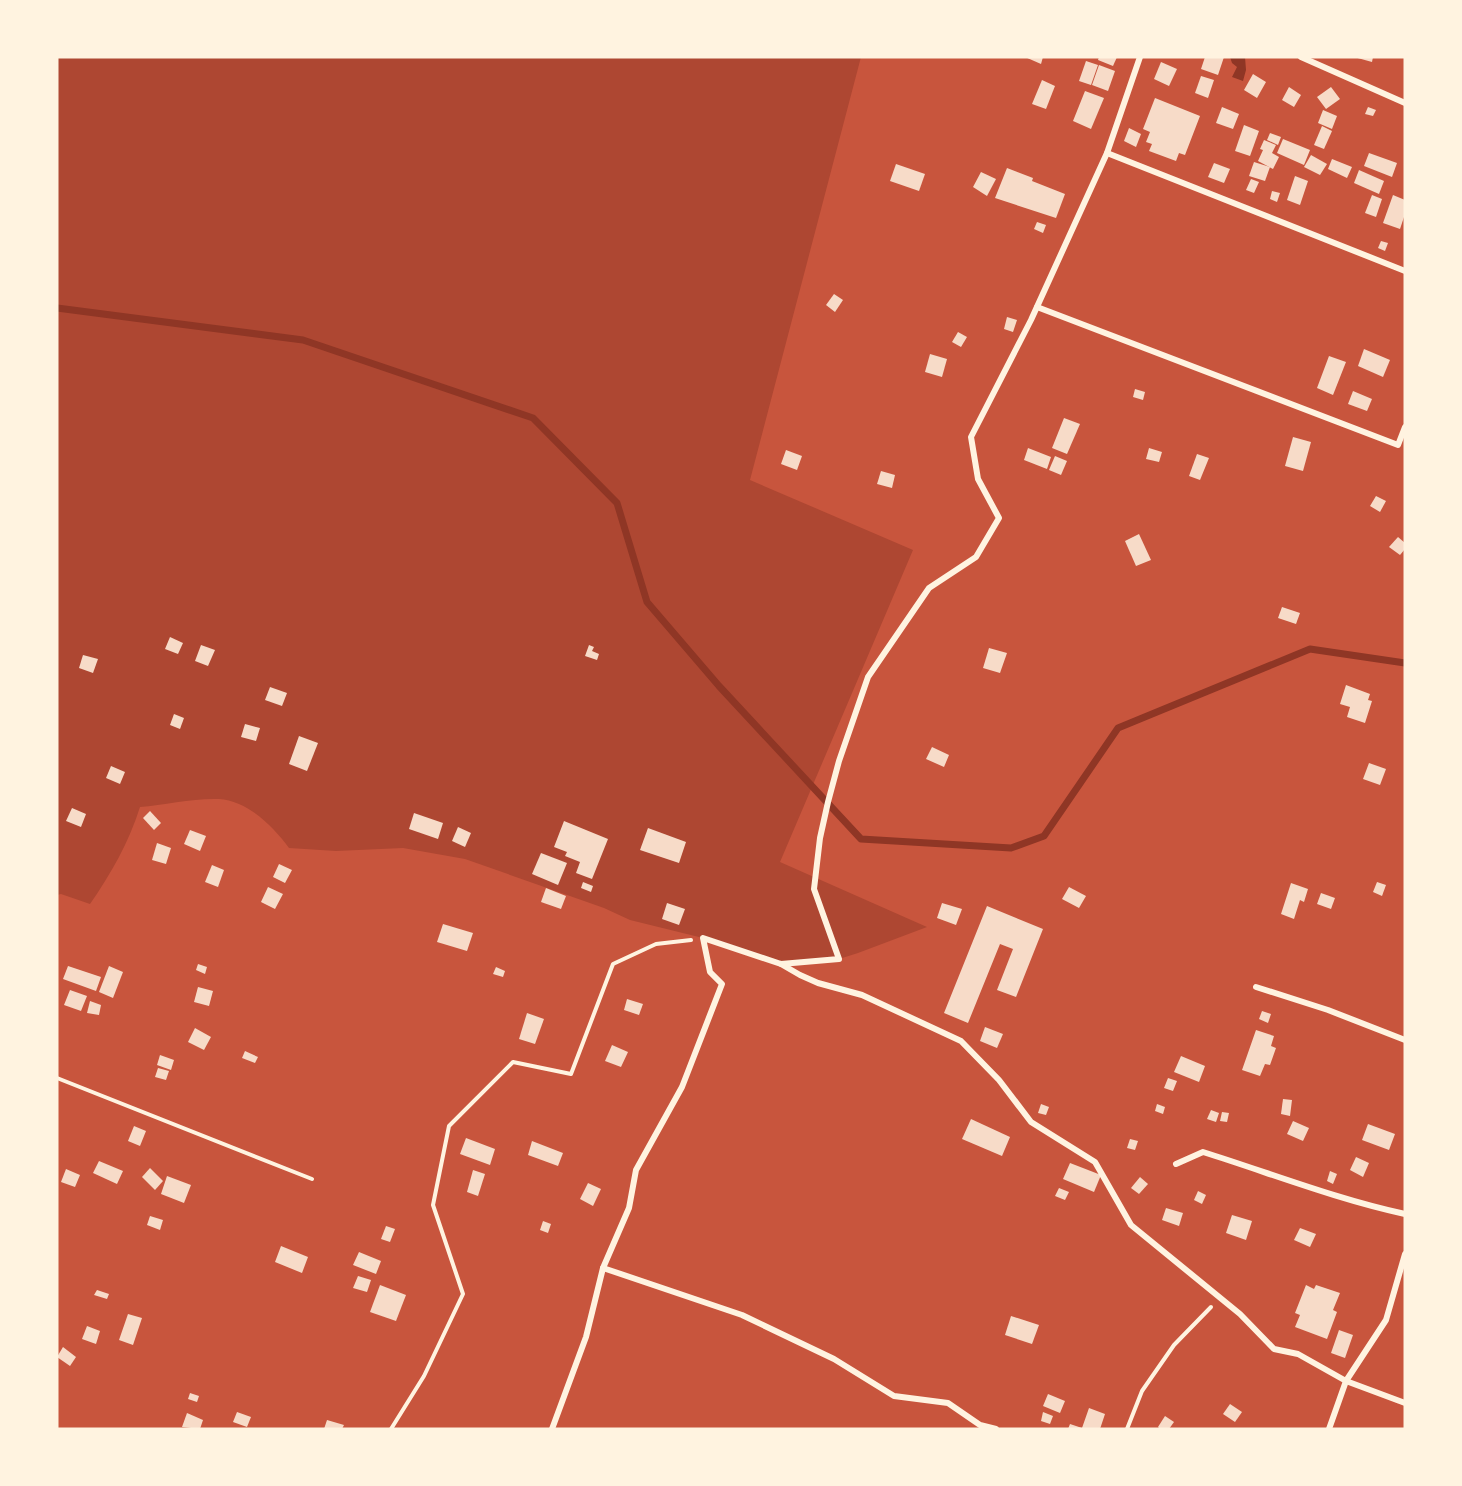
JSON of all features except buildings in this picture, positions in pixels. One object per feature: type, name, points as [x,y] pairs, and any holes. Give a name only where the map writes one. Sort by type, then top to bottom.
[{"type":"street","points":[[781,964],[839,959],[814,889],[820,838],[839,761],[868,677],[929,588],[976,557],[999,518],[978,480],[972,437],[1037,307],[1107,153],[1140,57]]},
{"type":"street","points":[[1301,57],[1405,104]]},
{"type":"street","points":[[1107,153],[1405,271]]},
{"type":"street","points":[[1037,307],[1398,445],[1405,427]]},
{"type":"street","points":[[703,938],[781,964],[800,975],[862,995],[961,1041],[999,1080],[1031,1122],[1095,1161],[1131,1225],[1240,1314],[1275,1349],[1298,1354],[1346,1381],[1405,1403]]},
{"type":"street","points":[[553,1429],[586,1337],[603,1268],[629,1208],[636,1170],[682,1087],[722,984],[710,972],[703,938]]},
{"type":"street","points":[[1256,987],[1328,1010],[1405,1040]]},
{"type":"street","points":[[1176,1164],[1203,1152],[1362,1204],[1405,1214]]},
{"type":"street","points":[[1329,1429],[1346,1381],[1386,1320],[1405,1254]]},
{"type":"street","points":[[603,1268],[742,1315],[834,1359],[894,1396],[948,1403],[980,1425],[996,1429]]},
{"type":"path","points":[[390,1429],[424,1376],[463,1294],[433,1204],[449,1126],[513,1062],[571,1074],[613,964],[656,945],[703,938]]},
{"type":"path","points":[[57,1078],[312,1179]]},
{"type":"path","points":[[1127,1429],[1142,1391],[1174,1345],[1220,1298]]},
{"type":"shaded area","points":[[57,57],[861,57],[750,480],[913,550],[780,862],[927,927],[839,959],[781,964],[703,938],[630,920],[604,908],[465,859],[403,848],[336,851],[289,848],[259,816],[240,804],[219,799],[140,807],[119,857],[90,904],[61,894],[57,895]]},
{"type":"shaded area","points":[[1230,57],[1245,57],[1246,70],[1243,81],[1232,77],[1237,67],[1232,63]]},
{"type":"waterway","points":[[57,308],[303,340],[533,418],[617,503],[647,602],[719,686],[861,839],[1011,848],[1044,836],[1118,728],[1310,649],[1405,663]]}]
